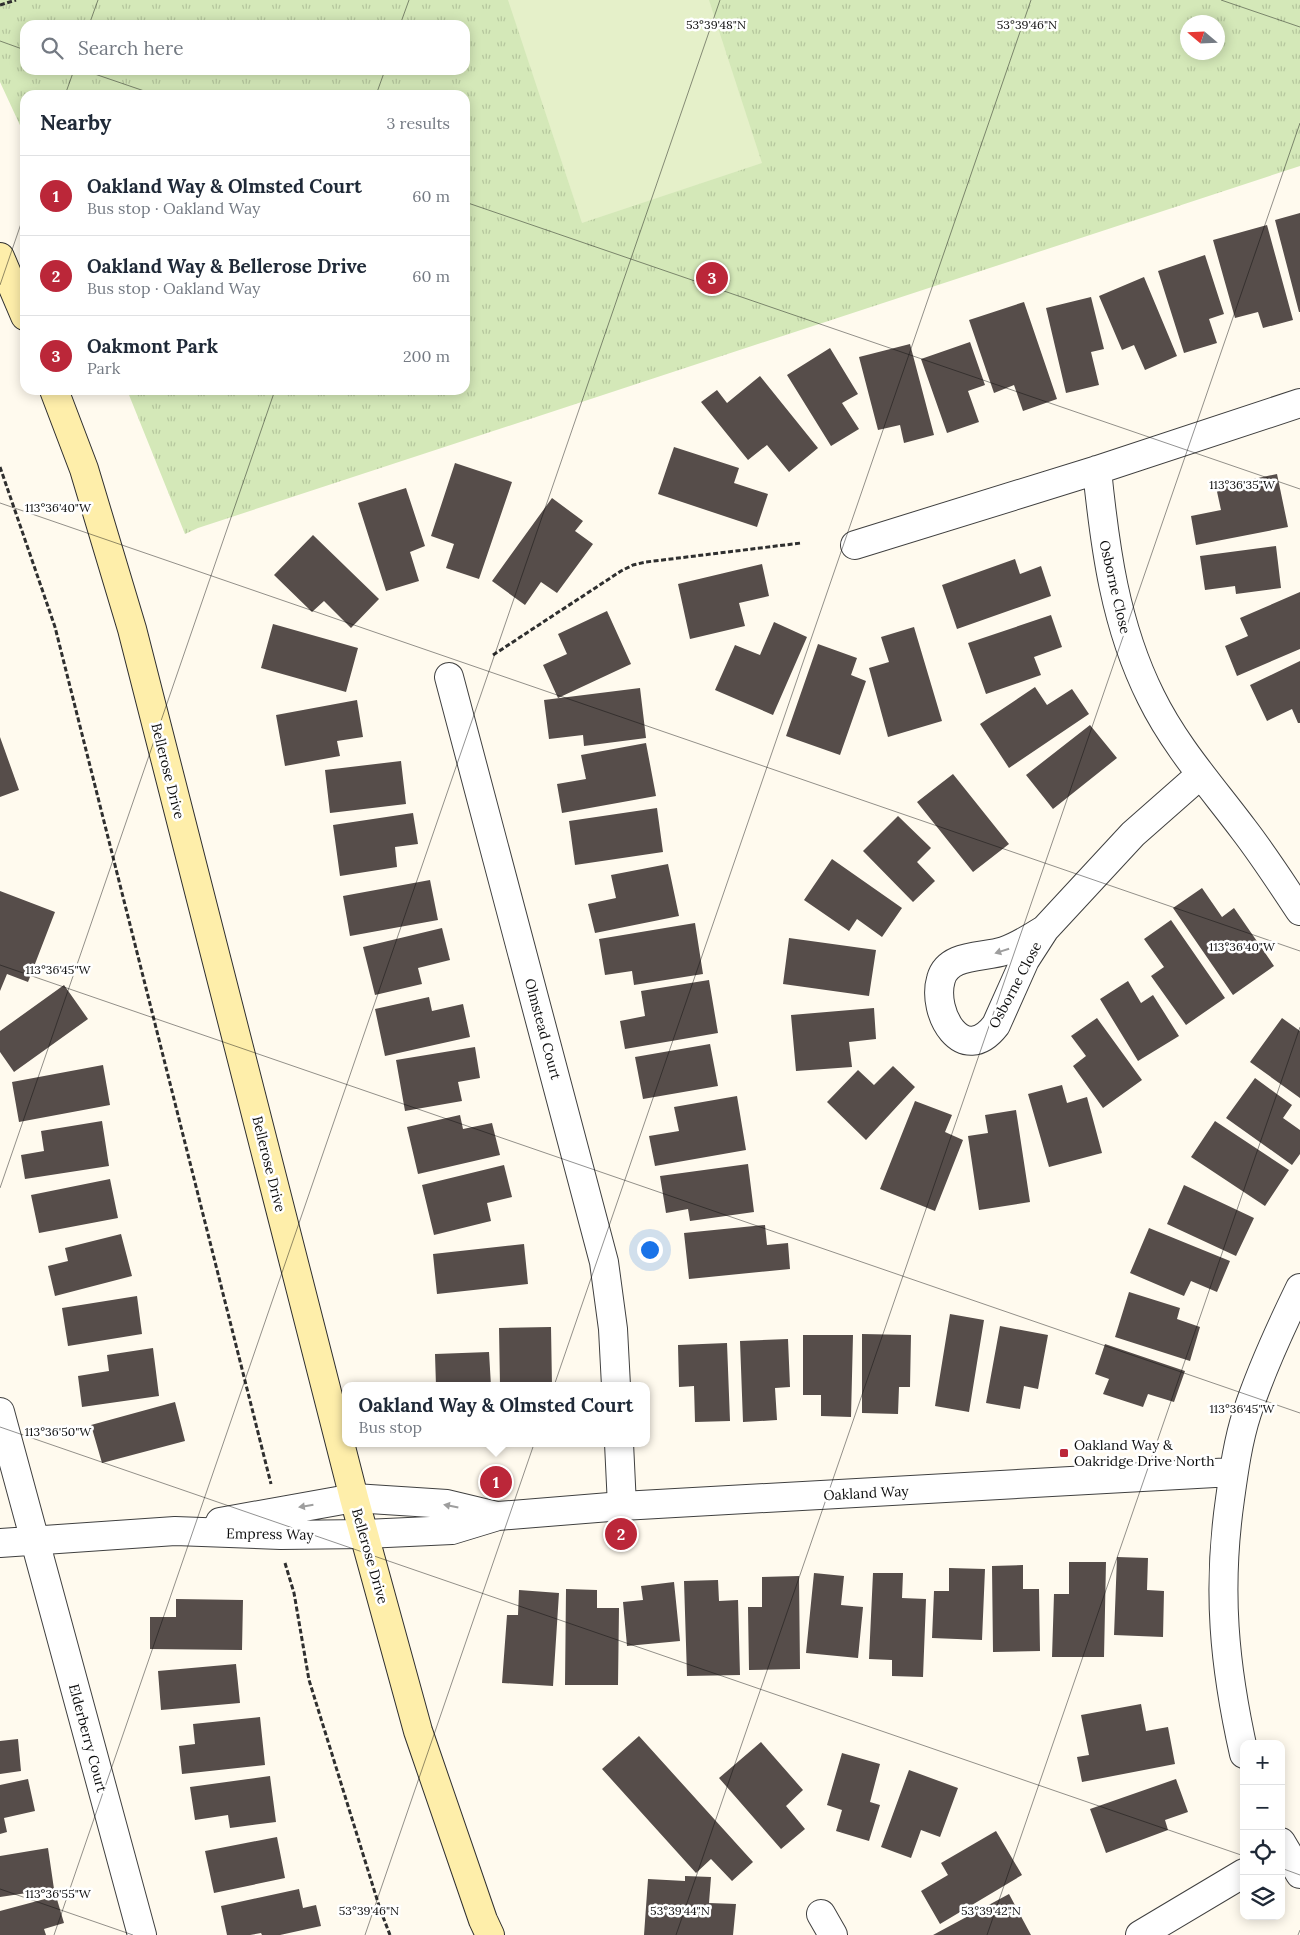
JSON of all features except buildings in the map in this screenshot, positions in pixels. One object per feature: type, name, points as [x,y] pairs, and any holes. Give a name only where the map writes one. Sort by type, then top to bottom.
[{"type":"main road","points":[[0,257],[20,304]]},
{"type":"main road","name":"Bellerose Drive","points":[[56,395],[84,469],[132,629],[354,1498],[418,1731],[483,1920],[490,1935]]},
{"type":"street","points":[[855,545],[1097,470],[1300,403]]},
{"type":"street","name":"Osborne Close","points":[[1097,470],[1106,548],[1117,605],[1135,662],[1151,697],[1170,732],[1200,775],[1246,832],[1300,911]]},
{"type":"street","name":"Olmstead Court","points":[[449,676],[597,1233],[609,1293],[616,1382]]},
{"type":"street","name":"Osborne Close","points":[[1045,929],[1133,834],[1200,775]]},
{"type":"street","points":[[1241,1740],[1234,1710],[1225,1644],[1222,1584],[1233,1472],[1246,1414],[1282,1325],[1300,1288]]},
{"type":"street","name":"Elderberry Court","points":[[0,1412],[142,1935]]},
{"type":"street","points":[[619,1447],[622,1506]]},
{"type":"street","name":"Oakland Way","points":[[365,1534],[452,1530],[498,1516],[622,1506],[1233,1472]]},
{"type":"street","name":"Oakland Way","points":[[354,1498],[447,1504],[498,1516]]},
{"type":"street","name":"Empress Way","points":[[279,1523],[354,1498]]},
{"type":"street","name":"Empress Way","points":[[0,1543],[279,1523],[365,1534]]},
{"type":"street","points":[[1285,1852],[1300,1874]]},
{"type":"street","points":[[1140,1935],[1241,1875]]},
{"type":"path","points":[[0,6],[16,0]]},
{"type":"path","points":[[0,467],[55,627],[279,1523],[285,1568],[294,1593],[309,1680],[380,1909],[390,1935]]},
{"type":"path","points":[[493,656],[620,571],[633,565],[801,543]]},
{"type":"green space","points":[[0,0],[1300,0],[1300,166],[198,528],[185,534],[129,395],[470,395],[470,90],[20,90],[20,125],[0,82]]},
{"type":"green space","points":[[508,0],[709,0],[762,163],[582,223]]},
{"type":"place","name":"Oakmont Park","points":[[712,278]]},
{"type":"place","name":"Oakland Way & Oakridge Drive North","points":[[1064,1453]]},
{"type":"place","name":"Oakland Way & Olmsted Court","points":[[496,1482]]},
{"type":"place","name":"Oakland Way & Bellerose Drive","points":[[621,1534]]}]
